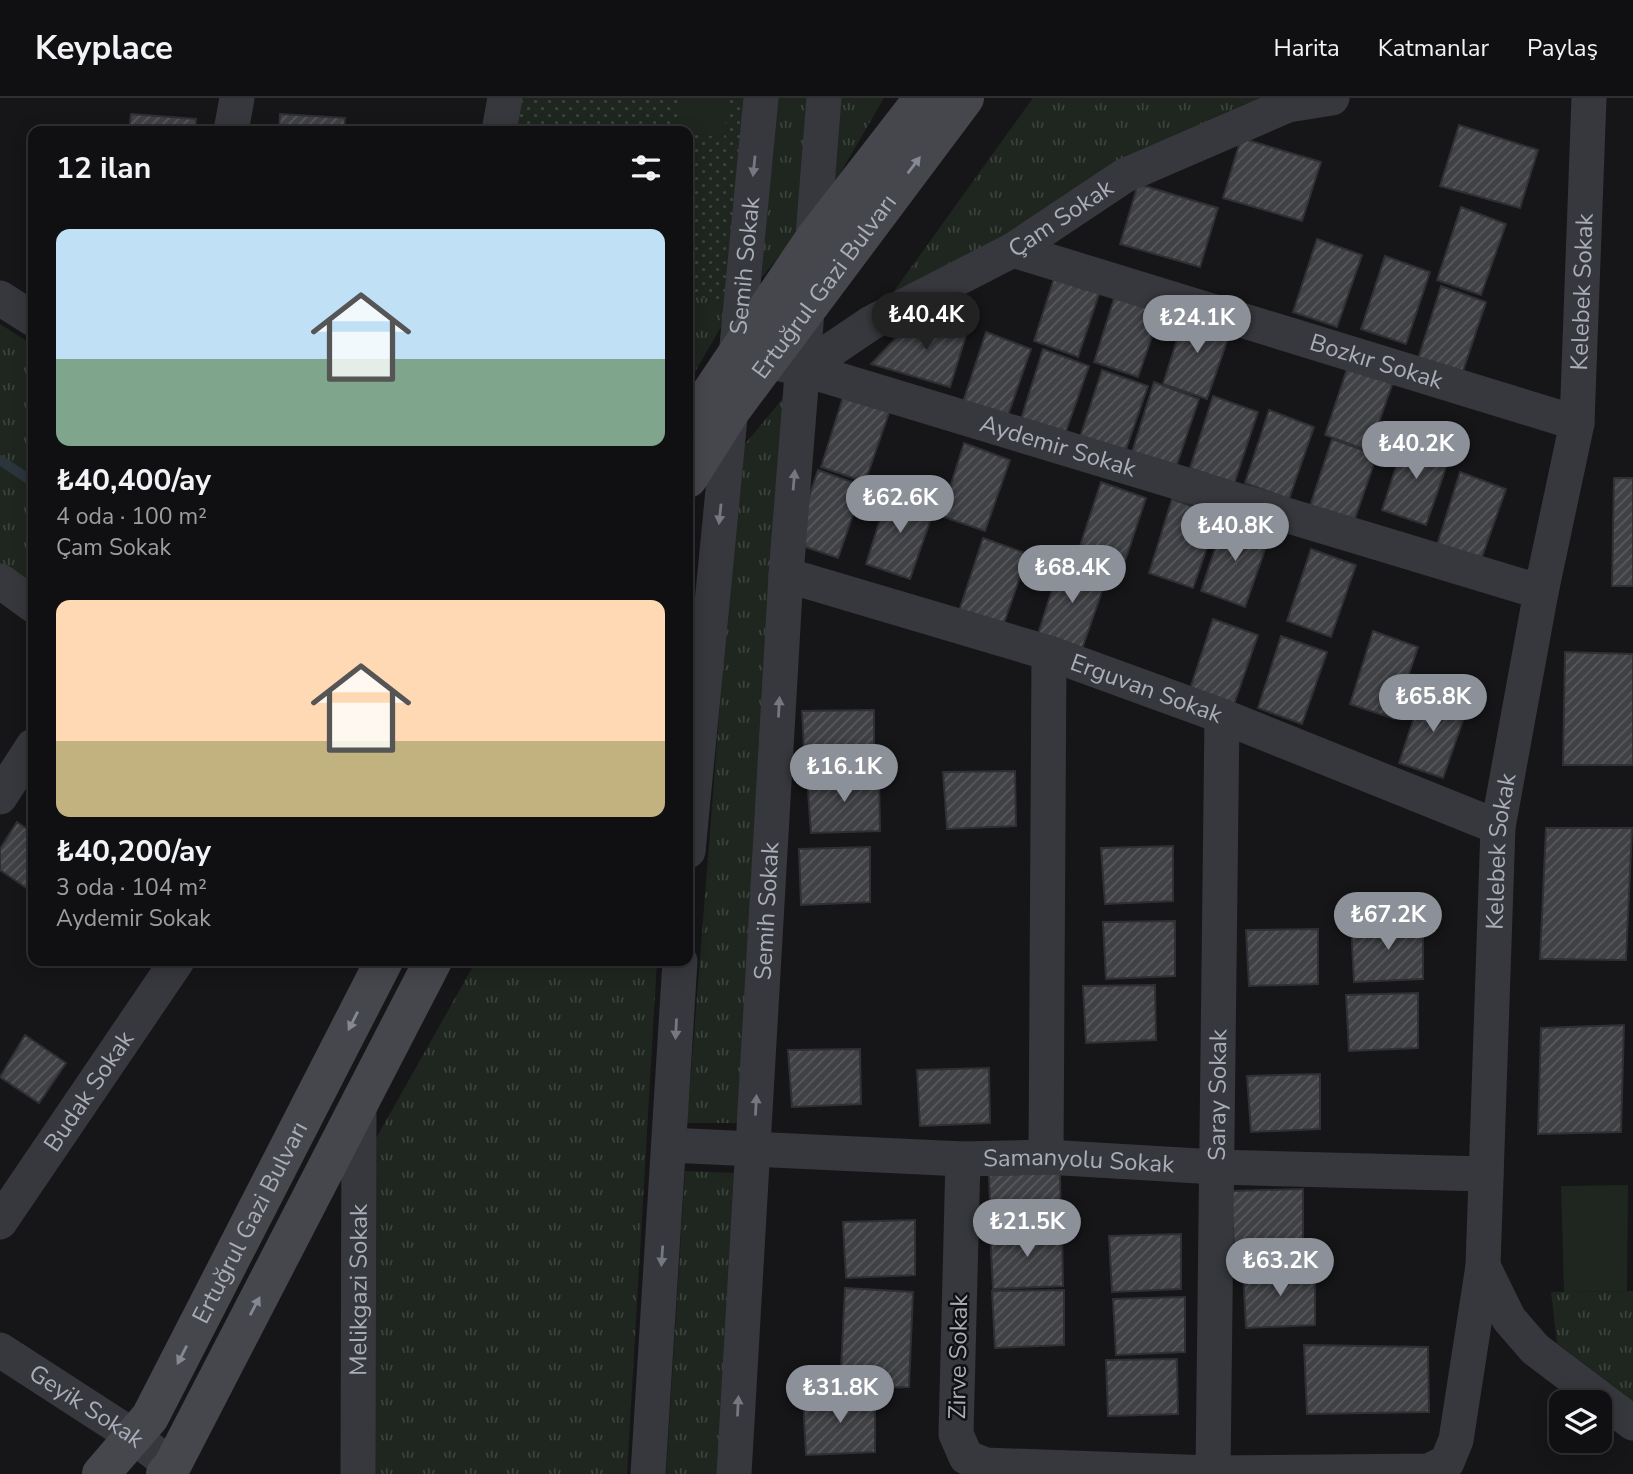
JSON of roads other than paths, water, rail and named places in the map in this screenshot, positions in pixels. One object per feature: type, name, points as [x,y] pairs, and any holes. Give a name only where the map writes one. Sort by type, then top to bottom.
[{"type":"main road","name":"Ertuğrul Gazi Bulvarı","points":[[693,422],[769,361],[813,240],[923,98]]},
{"type":"main road","name":"Ertuğrul Gazi Bulvarı","points":[[693,471],[730,411],[965,98]]},
{"type":"main road","name":"Ertuğrul Gazi Bulvarı","points":[[101,1474],[150,1417],[381,966]]},
{"type":"main road","name":"Ertuğrul Gazi Bulvarı","points":[[168,1470],[430,966]]},
{"type":"street","points":[[232,126],[237,98]]},
{"type":"street","points":[[500,126],[505,98]]},
{"type":"street","name":"Semih Sokak","points":[[734,1474],[786,575],[769,361],[761,98]]},
{"type":"street","points":[[808,307],[824,98]]},
{"type":"street","name":"Çam Sokak","points":[[769,361],[871,323],[1013,250],[1124,176],[1288,104],[1332,98]]},
{"type":"street","points":[[1584,98],[1589,98]]},
{"type":"street","name":"Kelebek Sokak","points":[[1589,98],[1577,423],[1541,592],[1497,827],[1483,1266],[1509,1319],[1535,1349],[1633,1423]]},
{"type":"street","name":"Bozkır Sokak","points":[[1013,250],[1577,423]]},
{"type":"street","points":[[0,298],[28,316]]},
{"type":"street","name":"Aydemir Sokak","points":[[769,361],[1541,592]]},
{"type":"street","points":[[693,799],[730,411]]},
{"type":"street","name":"Erguvan Sokak","points":[[786,575],[1048,653],[1222,716],[1497,827]]},
{"type":"street","points":[[0,581],[28,601]]},
{"type":"street","points":[[1046,1157],[1048,653]]},
{"type":"street","name":"Saray Sokak","points":[[1213,1473],[1222,716]]},
{"type":"street","points":[[0,797],[28,754]]},
{"type":"street","name":"Budak Sokak","points":[[0,1222],[174,966]]},
{"type":"street","points":[[648,1474],[680,966]]},
{"type":"street","name":"Melikgazi Sokak","points":[[358,1474],[359,1106]]},
{"type":"street","name":"Samanyolu Sokak","points":[[668,1145],[963,1159],[1046,1157],[1216,1167],[1486,1174]]},
{"type":"street","name":"Zirve Sokak","points":[[963,1159],[956,1434],[965,1457],[985,1465],[1213,1473],[1429,1471],[1447,1462],[1456,1440],[1483,1266]]},
{"type":"street","name":"Geyik Sokak","points":[[0,1350],[133,1436],[168,1470]]},
{"type":"waterway","points":[[0,460],[28,479]]}]
